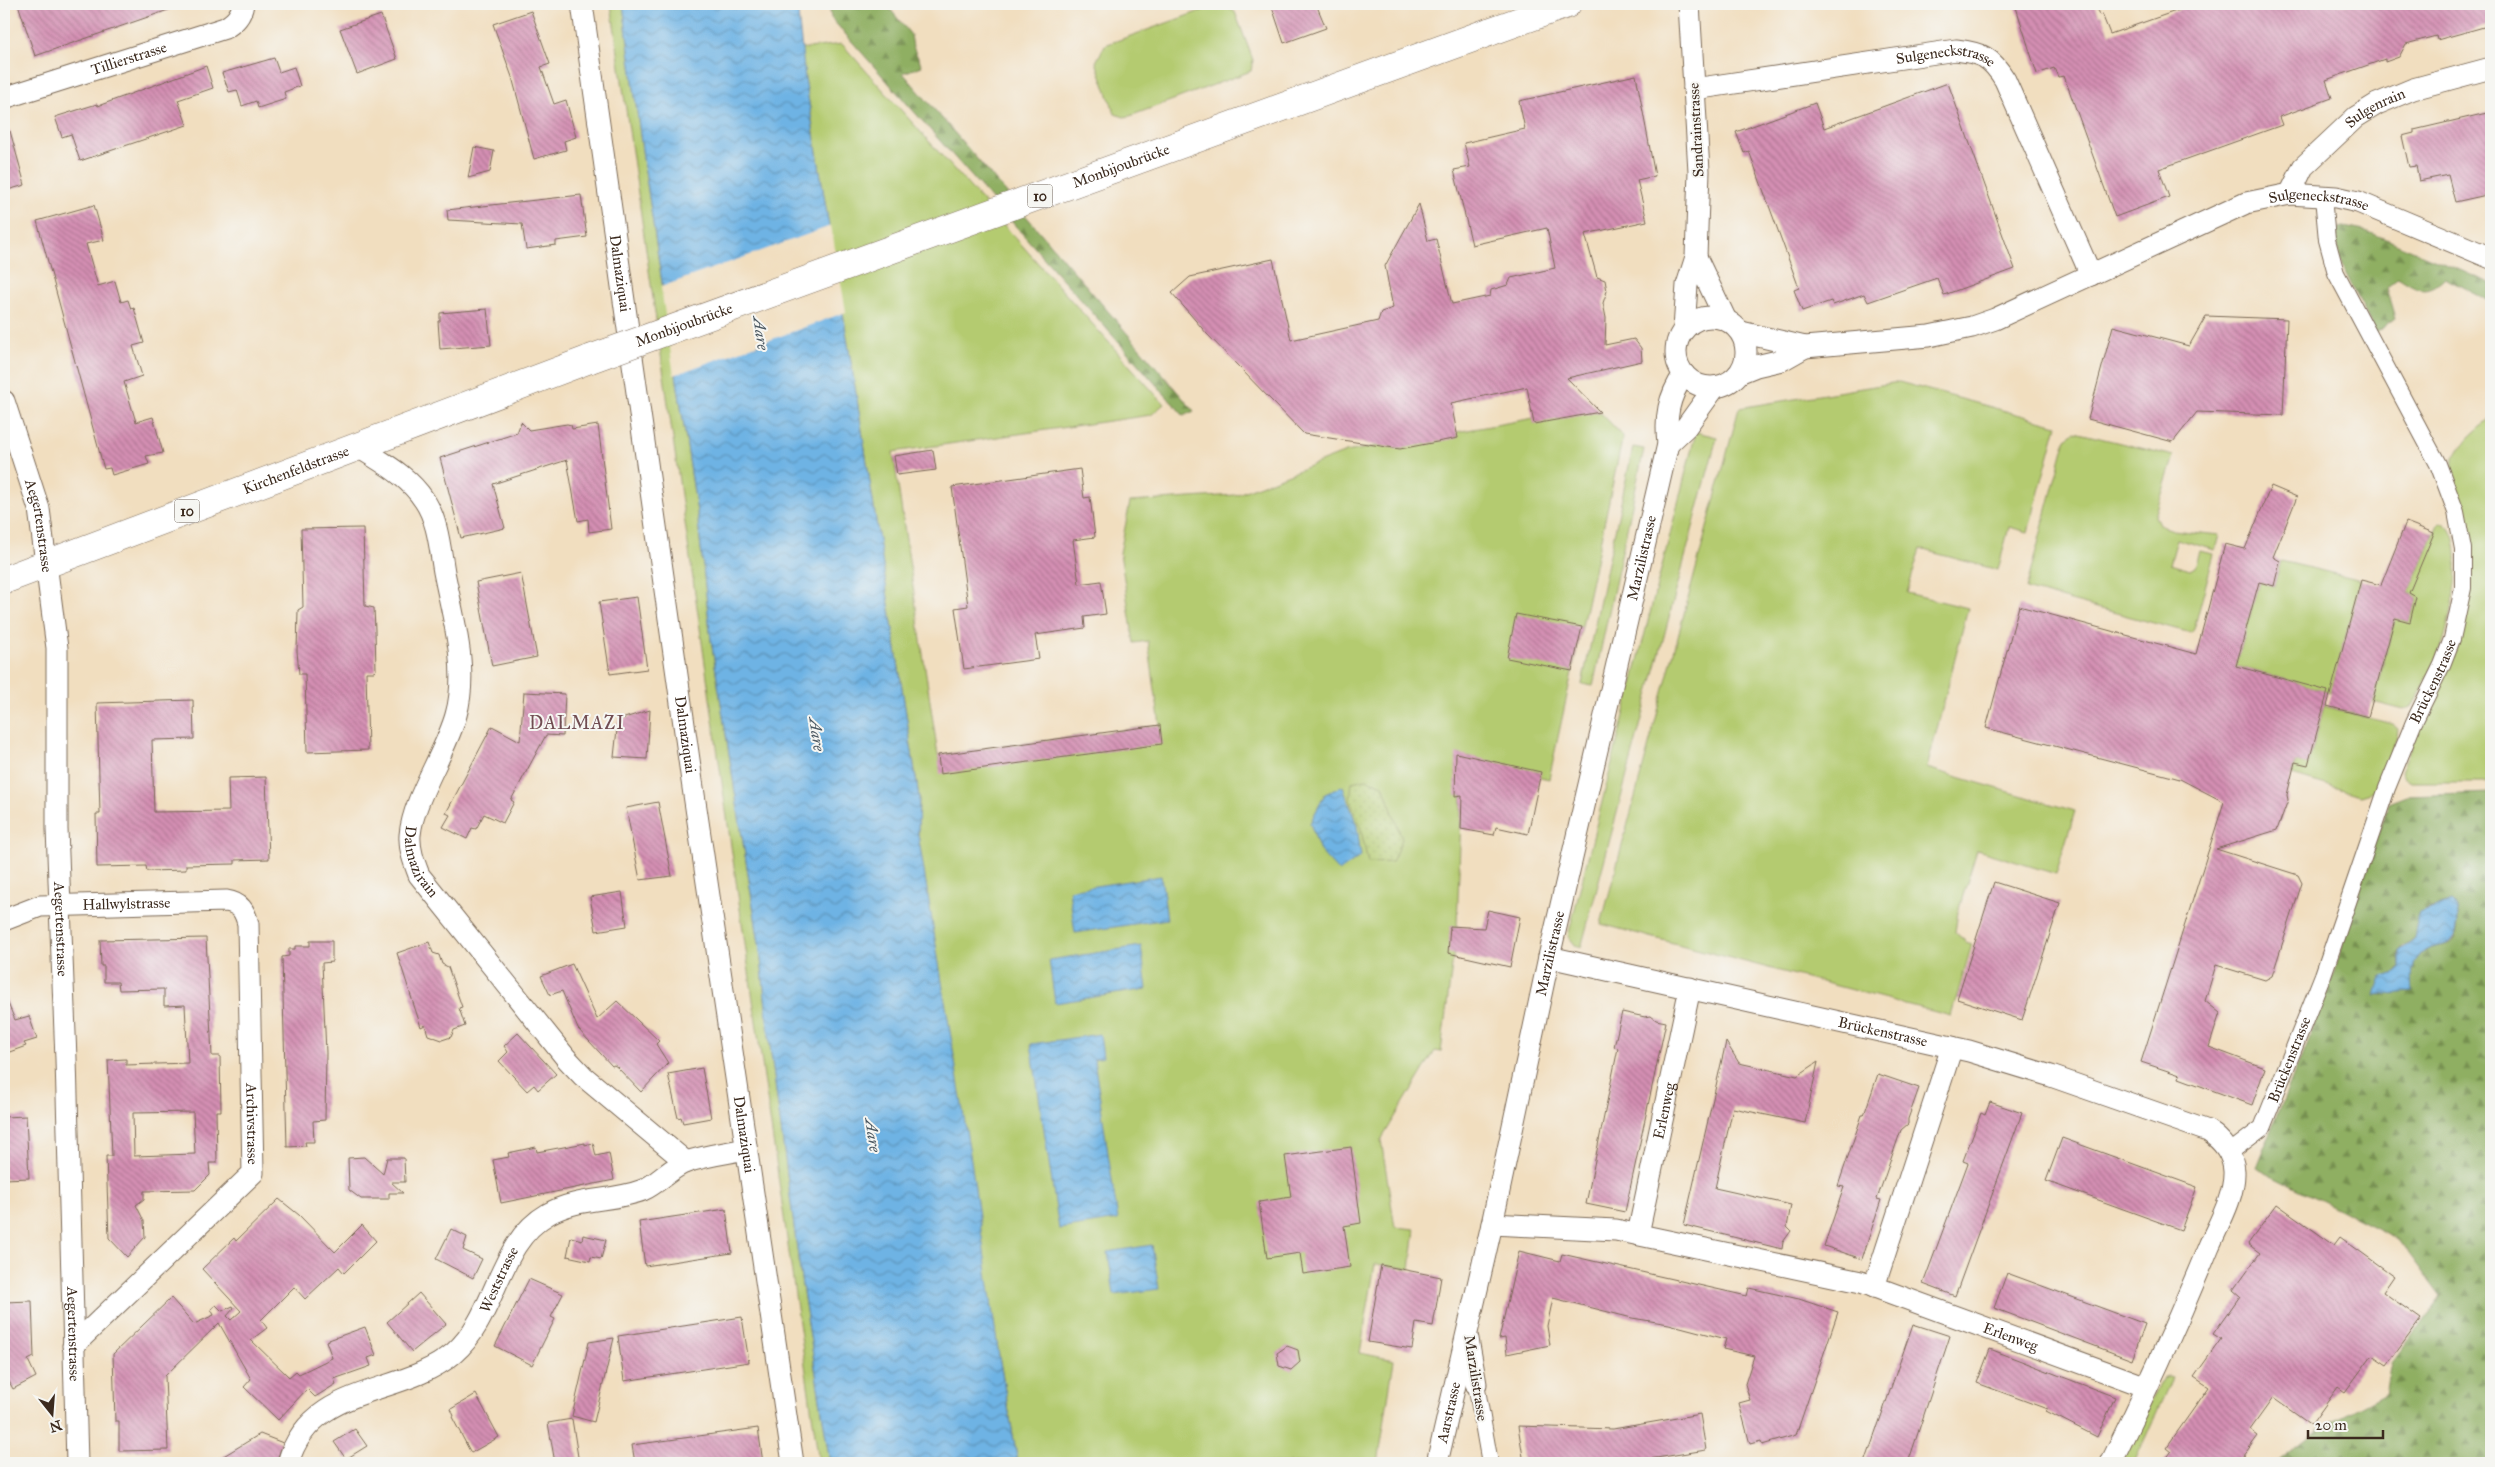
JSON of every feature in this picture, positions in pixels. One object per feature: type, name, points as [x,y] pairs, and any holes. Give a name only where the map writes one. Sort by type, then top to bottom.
[{"type":"main road","name":"Monbijoubrücke","points":[[590,359],[1567,4]]},
{"type":"main road","name":"Kirchenfeldstrasse","points":[[4,580],[590,359]]},
{"type":"street","name":"Tillierstrasse","points":[[4,98],[225,28],[235,22],[243,4]]},
{"type":"street","name":"Dalmaziquai","points":[[582,4],[746,1149],[793,1463]]},
{"type":"street","name":"Sandrainstrasse","points":[[1684,329],[1687,286],[1696,257],[1699,172],[1689,4]]},
{"type":"street","name":"Sulgeneckstrasse","points":[[1694,89],[1956,50],[1974,52],[1988,58],[2006,80],[2092,275]]},
{"type":"street","name":"Sulgenrain","points":[[2290,194],[2303,167],[2356,117],[2377,104],[2413,88],[2491,68]]},
{"type":"street","name":"Sulgeneckstrasse","points":[[1741,332],[1805,347],[1929,336],[1972,328],[2092,275],[2225,212],[2266,198],[2290,194],[2352,201],[2383,211],[2491,258]]},
{"type":"street","name":"Brückenstrasse","points":[[1549,957],[1952,1048],[2051,1076],[2208,1132],[2221,1142],[2229,1154],[2262,1128],[2323,975],[2387,788],[2414,722],[2442,666],[2452,639],[2463,588],[2463,549],[2456,512],[2448,488],[2438,464],[2336,273],[2327,240],[2323,197]]},
{"type":"street","name":"Sandrainstrasse","points":[[1696,257],[1725,318]]},
{"type":"street","points":[[1707,316],[1725,318],[1741,332],[1747,352],[1741,372],[1725,385],[1715,387],[1699,385],[1684,374],[1676,354],[1679,337],[1691,323],[1707,316]]},
{"type":"street","name":"Sulgeneckstrasse","points":[[1741,372],[1756,366],[1782,360],[1805,347]]},
{"type":"street","name":"Marzilistrasse","points":[[1490,1463],[1467,1331],[1492,1224],[1549,957],[1668,444],[1665,420],[1684,374]]},
{"type":"street","points":[[1668,444],[1686,427],[1715,387]]},
{"type":"street","name":"Aegertenstrasse","points":[[4,401],[39,510],[57,648],[56,732],[60,904],[76,1463]]},
{"type":"street","name":"Dalmazirain","points":[[357,446],[403,475],[425,500],[437,533],[459,654],[459,694],[450,733],[412,824],[411,848],[419,875],[566,1058],[583,1076],[686,1162]]},
{"type":"street","name":"Hallwylstrasse","points":[[4,920],[40,906],[60,904],[226,901],[239,905],[246,916]]},
{"type":"street","name":"Archivstrasse","points":[[73,1346],[253,1173],[249,933],[246,916]]},
{"type":"street","name":"Erlenweg","points":[[1638,1234],[1690,988]]},
{"type":"street","points":[[1874,1286],[1952,1048]]},
{"type":"street","name":"Weststrasse","points":[[288,1463],[292,1450],[304,1431],[322,1413],[336,1404],[432,1367],[462,1345],[477,1323],[516,1246],[540,1219],[560,1208],[574,1204],[642,1190],[686,1162],[746,1149]]},
{"type":"street","points":[[2111,1463],[2190,1294],[2232,1192],[2234,1172],[2229,1154]]},
{"type":"street","name":"Erlenweg","points":[[1492,1224],[1616,1230],[1874,1286],[2147,1386]]},
{"type":"street","name":"Aarstrasse","points":[[1437,1463],[1467,1331]]},
{"type":"green space","points":[[611,4],[623,4],[643,158],[697,512],[711,640],[760,950],[771,1054],[801,1279],[830,1463],[819,1463]]},
{"type":"green space","points":[[829,4],[886,4],[911,35],[913,47],[922,66],[903,73],[1194,411],[1184,416],[831,18]]},
{"type":"green space","points":[[1220,4],[1227,5],[1235,12],[1253,60],[1251,71],[1130,116],[1124,117],[1115,114],[1096,62],[1105,45]]},
{"type":"green space","points":[[842,44],[1164,404],[1151,415],[893,452],[938,755],[1160,725],[1148,641],[1134,643],[1120,553],[1130,502],[1235,495],[1346,452],[1595,407],[1623,436],[1549,779],[1463,760],[1457,926],[1441,1052],[1435,1051],[1381,1140],[1395,1227],[1415,1229],[1410,1269],[1375,1264],[1360,1353],[1394,1360],[1378,1463],[1018,1463],[999,1356],[918,834],[919,797],[801,49]]},
{"type":"green space","points":[[2344,227],[2369,232],[2491,283],[2491,302],[2445,278],[2433,287],[2422,289],[2410,285],[2398,277],[2387,288],[2396,318],[2376,333],[2342,266],[2334,235],[2339,228]]},
{"type":"green space","points":[[1899,382],[2057,425],[2028,532],[2009,527],[1998,570],[1920,549],[1907,593],[1968,608],[1927,768],[2075,811],[2056,874],[1977,850],[1958,912],[1955,932],[1966,942],[1972,944],[1951,1016],[1601,924],[1739,408]]},
{"type":"green space","points":[[2491,417],[2491,782],[2411,782],[2405,778],[2401,771],[2457,648],[2468,605],[2470,584],[2465,518],[2452,476],[2453,457],[2469,437]]},
{"type":"green space","points":[[1696,432],[1717,437],[1581,948],[1576,946],[1568,936]]},
{"type":"green space","points":[[2075,432],[2174,456],[2155,516],[2159,525],[2173,530],[2219,535],[2215,550],[2177,539],[2170,564],[2190,570],[2195,567],[2200,551],[2214,554],[2194,629],[2191,633],[2026,589],[2066,438]]},
{"type":"green space","points":[[1633,447],[1644,449],[1593,686],[1582,684]]},
{"type":"green space","points":[[2439,522],[2448,528],[2454,539],[2456,573],[2448,625],[2439,654],[2412,706],[2404,710],[2373,702],[2395,618],[2410,622],[2416,597],[2409,593]]},
{"type":"green space","points":[[2281,561],[2361,580],[2331,692],[2236,666],[2259,582],[2274,586]]},
{"type":"green space","points":[[2324,706],[2392,724],[2398,729],[2397,737],[2376,790],[2360,795],[2292,775],[2296,762],[2308,765]]},
{"type":"green space","points":[[1366,779],[1383,785],[1402,839],[1392,862],[1368,863],[1360,825],[1350,800],[1352,782]]},
{"type":"green space","points":[[2491,793],[2491,1463],[2277,1463],[2320,1429],[2386,1394],[2392,1363],[2441,1297],[2398,1239],[2256,1168],[2327,993],[2372,849],[2389,803],[2407,796]],"holes":[[[2452,901],[2458,916],[2455,938],[2452,942],[2431,948],[2417,958],[2411,984],[2381,977],[2396,972],[2400,967],[2399,954],[2402,947],[2414,938],[2424,910]]]},
{"type":"green space","points":[[2172,1378],[2134,1463],[2122,1463],[2162,1379]]},
{"type":"water","name":"Aare","points":[[623,4],[797,4],[805,78],[919,797],[918,834],[971,1160],[999,1356],[1018,1463],[830,1463],[801,1279],[771,1054],[760,950],[711,640],[697,512],[643,158]]},
{"type":"water","points":[[1343,786],[1357,826],[1361,856],[1339,872],[1320,851],[1310,823],[1325,794]]},
{"type":"water","points":[[1161,876],[1167,919],[1075,933],[1069,890]]},
{"type":"water","points":[[2452,901],[2457,911],[2458,919],[2453,939],[2448,943],[2424,952],[2418,958],[2413,970],[2413,992],[2375,995],[2381,977],[2396,972],[2400,968],[2400,951],[2414,938],[2419,913]]},
{"type":"water","points":[[1141,946],[1147,989],[1055,1003],[1049,960]]},
{"type":"water","points":[[1100,1034],[1103,1057],[1094,1059],[1118,1220],[1059,1229],[1031,1044]]},
{"type":"water","points":[[1152,1245],[1159,1289],[1114,1295],[1108,1252]]},
{"type":"pier","points":[[831,226],[846,312],[674,375],[661,287]]},
{"type":"building","points":[[18,4],[174,4],[174,8],[35,56]]},
{"type":"building","points":[[1271,4],[1316,4],[1326,28],[1284,43]]},
{"type":"building","points":[[2015,4],[2095,4],[2099,15],[2102,14],[2110,34],[2196,4],[2491,4],[2491,25],[2437,40],[2436,36],[2406,44],[2399,57],[2385,62],[2385,59],[2326,80],[2332,98],[2279,117],[2282,125],[2159,169],[2169,197],[2115,217],[2064,76],[2058,77],[2054,68],[2037,74]]},
{"type":"building","points":[[531,11],[550,64],[541,67],[554,104],[566,100],[576,137],[564,141],[566,150],[534,159],[512,77],[493,24]]},
{"type":"building","points":[[381,15],[397,59],[357,74],[340,29]]},
{"type":"building","points":[[274,58],[279,72],[294,67],[300,86],[284,92],[286,99],[258,108],[256,101],[242,106],[237,90],[229,92],[222,73]]},
{"type":"building","points":[[206,66],[213,88],[178,100],[187,125],[80,161],[71,134],[62,137],[55,117],[97,104],[98,106]]},
{"type":"building","points":[[1636,75],[1655,176],[1637,180],[1647,221],[1585,234],[1597,277],[1605,280],[1607,291],[1603,303],[1606,318],[1605,345],[1634,339],[1641,348],[1642,361],[1567,378],[1600,412],[1534,424],[1527,387],[1451,403],[1458,438],[1400,449],[1304,434],[1207,334],[1172,293],[1190,277],[1273,259],[1291,340],[1378,321],[1381,312],[1393,308],[1385,266],[1419,204],[1428,241],[1436,239],[1452,304],[1490,296],[1491,290],[1508,285],[1511,278],[1555,268],[1547,228],[1472,245],[1454,170],[1470,167],[1464,143],[1525,129],[1519,101]]},
{"type":"building","points":[[1948,83],[2015,269],[1944,295],[1937,278],[1868,302],[1864,294],[1833,305],[1831,301],[1802,311],[1794,290],[1799,288],[1749,151],[1744,153],[1736,132],[1815,103],[1824,128]]},
{"type":"building","points":[[2491,112],[2491,194],[2455,202],[2448,175],[2419,181],[2416,166],[2409,167],[2402,136],[2414,133],[2414,130]]},
{"type":"building","points":[[10,131],[25,185],[4,191],[4,132]]},
{"type":"building","points":[[474,147],[494,151],[490,172],[468,178]]},
{"type":"building","points":[[581,195],[587,237],[556,241],[556,245],[526,249],[522,224],[448,220],[447,210]]},
{"type":"building","points":[[94,205],[104,240],[86,244],[98,286],[115,281],[121,302],[128,300],[131,309],[134,308],[144,343],[133,346],[142,376],[124,382],[136,422],[153,417],[163,453],[146,456],[149,464],[112,475],[110,468],[104,469],[37,221]]},
{"type":"building","points":[[487,309],[491,345],[440,349],[438,321],[440,321],[440,313]]},
{"type":"building","points":[[2206,316],[2287,319],[2283,415],[2197,412],[2173,442],[2088,419],[2113,326],[2189,346]]},
{"type":"building","points":[[521,422],[529,430],[567,424],[571,425],[572,429],[598,425],[611,529],[589,532],[588,519],[578,521],[567,460],[493,484],[505,528],[461,538],[440,458],[517,433]]},
{"type":"building","points":[[933,450],[936,470],[897,475],[894,456]]},
{"type":"building","points":[[1080,469],[1084,498],[1090,497],[1095,537],[1073,540],[1079,584],[1101,581],[1106,614],[1084,617],[1085,628],[1035,635],[1039,659],[964,669],[955,608],[968,606],[952,487]]},
{"type":"building","points":[[2271,486],[2297,497],[2273,557],[2280,561],[2274,586],[2259,582],[2236,666],[2328,691],[2308,765],[2295,762],[2287,795],[2288,800],[2277,830],[2216,849],[2298,875],[2302,883],[2272,976],[2265,980],[2216,965],[2205,1001],[2220,1013],[2209,1047],[2265,1068],[2252,1105],[2179,1078],[2180,1075],[2141,1062],[2224,802],[2180,779],[1986,728],[2019,606],[2196,654],[2225,544],[2245,549]]},
{"type":"building","points":[[2406,522],[2434,533],[2409,593],[2416,597],[2410,622],[2395,618],[2368,717],[2327,706],[2361,580],[2381,585]]},
{"type":"building","points":[[363,528],[365,606],[374,608],[376,670],[374,672],[366,672],[368,750],[307,752],[305,674],[299,674],[297,651],[298,610],[303,607],[301,529]]},
{"type":"building","points":[[521,573],[537,657],[492,666],[476,582]]},
{"type":"building","points":[[637,597],[647,669],[610,674],[599,602]]},
{"type":"building","points":[[1516,614],[1582,627],[1572,671],[1507,658]]},
{"type":"building","points":[[524,692],[565,694],[563,736],[546,735],[511,800],[514,802],[503,823],[484,814],[476,829],[472,828],[467,839],[443,827],[450,815],[446,813],[492,726],[520,741]]},
{"type":"building","points":[[193,700],[194,739],[152,740],[154,812],[229,811],[228,778],[266,777],[269,859],[235,860],[235,864],[186,865],[186,870],[147,871],[146,866],[97,867],[96,814],[100,814],[97,703]]},
{"type":"building","points":[[650,710],[647,759],[614,757],[618,720]]},
{"type":"building","points":[[1160,725],[1162,744],[940,774],[938,755]]},
{"type":"building","points":[[1456,753],[1541,772],[1528,834],[1496,827],[1494,835],[1461,829],[1462,795],[1455,796]]},
{"type":"building","points":[[658,802],[672,876],[640,880],[626,808]]},
{"type":"building","points":[[1994,882],[2060,903],[2022,1020],[1957,999]]},
{"type":"building","points":[[622,892],[627,926],[596,931],[590,897]]},
{"type":"building","points":[[1488,910],[1520,917],[1510,967],[1448,953],[1450,926],[1484,928]]},
{"type":"building","points":[[206,938],[212,1056],[220,1056],[221,1111],[216,1111],[217,1163],[209,1163],[210,1175],[195,1190],[144,1191],[144,1199],[136,1205],[144,1221],[145,1237],[127,1257],[109,1238],[106,1156],[112,1156],[108,1060],[126,1059],[126,1065],[188,1063],[185,1005],[164,1006],[164,989],[119,990],[118,982],[104,982],[104,966],[101,966],[100,940]],"holes":[[[193,1112],[195,1154],[134,1156],[133,1113]]]},
{"type":"building","points":[[310,941],[332,941],[332,962],[322,963],[326,1053],[325,1120],[313,1121],[314,1142],[305,1142],[306,1146],[287,1147],[282,957],[289,956],[289,949],[295,949],[295,946],[310,946]]},
{"type":"building","points":[[429,942],[433,953],[439,955],[442,964],[448,967],[462,1007],[459,1008],[465,1026],[454,1030],[451,1037],[442,1040],[428,1035],[425,1025],[421,1027],[397,953]]},
{"type":"building","points":[[572,964],[597,1019],[617,1001],[659,1041],[656,1044],[668,1063],[641,1092],[617,1067],[612,1066],[578,1029],[562,991],[550,995],[541,976]]},
{"type":"building","points":[[4,994],[15,1020],[29,1016],[37,1039],[24,1043],[26,1046],[4,1054]]},
{"type":"building","points":[[1622,1012],[1645,1017],[1651,1016],[1656,1020],[1666,1022],[1625,1212],[1586,1204],[1618,1048],[1614,1047]]},
{"type":"building","points":[[518,1033],[556,1074],[538,1090],[534,1085],[527,1091],[499,1061],[508,1052],[504,1046]]},
{"type":"building","points":[[1726,1042],[1739,1063],[1797,1076],[1818,1062],[1805,1123],[1733,1108],[1715,1188],[1791,1205],[1787,1227],[1791,1231],[1783,1242],[1782,1249],[1684,1225]]},
{"type":"building","points":[[702,1068],[711,1118],[683,1123],[681,1117],[678,1118],[668,1074]]},
{"type":"building","points":[[1878,1074],[1919,1088],[1908,1124],[1901,1130],[1877,1199],[1881,1200],[1862,1259],[1824,1246],[1844,1187],[1838,1186]]},
{"type":"building","points":[[1990,1102],[2022,1113],[1955,1296],[1923,1284],[1968,1163],[1963,1161],[1981,1113],[1985,1115]]},
{"type":"building","points":[[26,1116],[29,1178],[4,1179],[4,1117]]},
{"type":"building","points":[[2062,1138],[2197,1187],[2181,1230],[2046,1181]]},
{"type":"building","points":[[585,1143],[585,1145],[593,1143],[596,1156],[609,1153],[614,1180],[501,1203],[493,1160],[509,1157],[508,1153],[536,1147],[537,1152]]},
{"type":"building","points":[[1351,1147],[1361,1223],[1344,1226],[1350,1267],[1303,1274],[1300,1253],[1267,1258],[1259,1202],[1291,1197],[1285,1156]]},
{"type":"building","points":[[364,1157],[383,1174],[387,1158],[404,1158],[405,1182],[391,1182],[403,1193],[389,1193],[389,1199],[361,1199],[349,1190],[348,1158]]},
{"type":"building","points":[[279,1199],[299,1215],[335,1252],[362,1225],[376,1241],[344,1273],[339,1267],[305,1299],[294,1287],[261,1320],[267,1328],[251,1340],[289,1377],[296,1371],[299,1374],[332,1358],[326,1341],[365,1327],[376,1355],[368,1358],[371,1366],[334,1379],[336,1384],[315,1397],[307,1389],[278,1420],[244,1387],[251,1379],[219,1323],[165,1376],[168,1450],[119,1451],[119,1421],[115,1421],[113,1354],[171,1298],[194,1324],[214,1315],[211,1309],[216,1305],[222,1311],[233,1306],[234,1308],[227,1316],[231,1320],[241,1311],[202,1269],[234,1238],[236,1241]]},
{"type":"building","points":[[2277,1204],[2334,1245],[2340,1237],[2394,1276],[2383,1292],[2421,1319],[2387,1365],[2372,1355],[2345,1392],[2338,1387],[2311,1425],[2273,1398],[2250,1430],[2258,1436],[2238,1463],[2163,1463],[2171,1452],[2166,1448],[2209,1387],[2194,1377],[2221,1339],[2213,1334],[2240,1296],[2233,1290],[2260,1253],[2248,1244]]},
{"type":"building","points":[[726,1209],[732,1253],[645,1266],[639,1222]]},
{"type":"building","points":[[451,1229],[467,1237],[463,1250],[482,1259],[473,1278],[436,1259]]},
{"type":"building","points":[[583,1235],[606,1240],[601,1259],[591,1257],[590,1261],[567,1256],[571,1237],[582,1240]]},
{"type":"building","points":[[1519,1251],[1560,1261],[1562,1254],[1747,1296],[1749,1288],[1799,1299],[1838,1312],[1796,1435],[1762,1445],[1761,1441],[1750,1444],[1739,1403],[1750,1400],[1745,1384],[1754,1356],[1723,1349],[1726,1339],[1553,1298],[1547,1326],[1550,1345],[1507,1354],[1505,1338],[1499,1339]]},
{"type":"building","points":[[1381,1265],[1441,1277],[1433,1326],[1416,1323],[1412,1349],[1368,1342]]},
{"type":"building","points":[[2007,1273],[2145,1324],[2132,1360],[1994,1308]]},
{"type":"building","points":[[529,1279],[563,1294],[551,1317],[555,1319],[532,1365],[495,1346]]},
{"type":"building","points":[[419,1293],[446,1324],[412,1352],[387,1322]]},
{"type":"building","points":[[32,1301],[34,1357],[28,1360],[36,1377],[13,1389],[4,1372],[4,1302]]},
{"type":"building","points":[[742,1317],[749,1362],[624,1381],[618,1336]]},
{"type":"building","points":[[1913,1324],[1950,1336],[1908,1463],[1865,1463]]},
{"type":"building","points":[[614,1338],[594,1422],[572,1416],[589,1342]]},
{"type":"building","points":[[1287,1346],[1298,1350],[1300,1362],[1291,1370],[1279,1366],[1277,1353]]},
{"type":"building","points":[[1990,1349],[2115,1397],[2097,1437],[2046,1411],[2047,1409],[1977,1383]]},
{"type":"building","points":[[476,1394],[499,1437],[471,1453],[452,1417],[454,1416],[451,1409]]},
{"type":"building","points":[[1700,1414],[1706,1450],[1625,1463],[1524,1463],[1518,1426],[1613,1429]]},
{"type":"building","points":[[572,1419],[579,1463],[555,1463],[548,1423]]},
{"type":"building","points":[[758,1428],[763,1463],[635,1463],[632,1445]]},
{"type":"building","points":[[355,1429],[367,1446],[346,1459],[334,1442]]},
{"type":"building","points":[[260,1434],[283,1443],[276,1463],[212,1463]]},
{"type":"district","name":"DALMAZI","points":[[577,723]]}]
